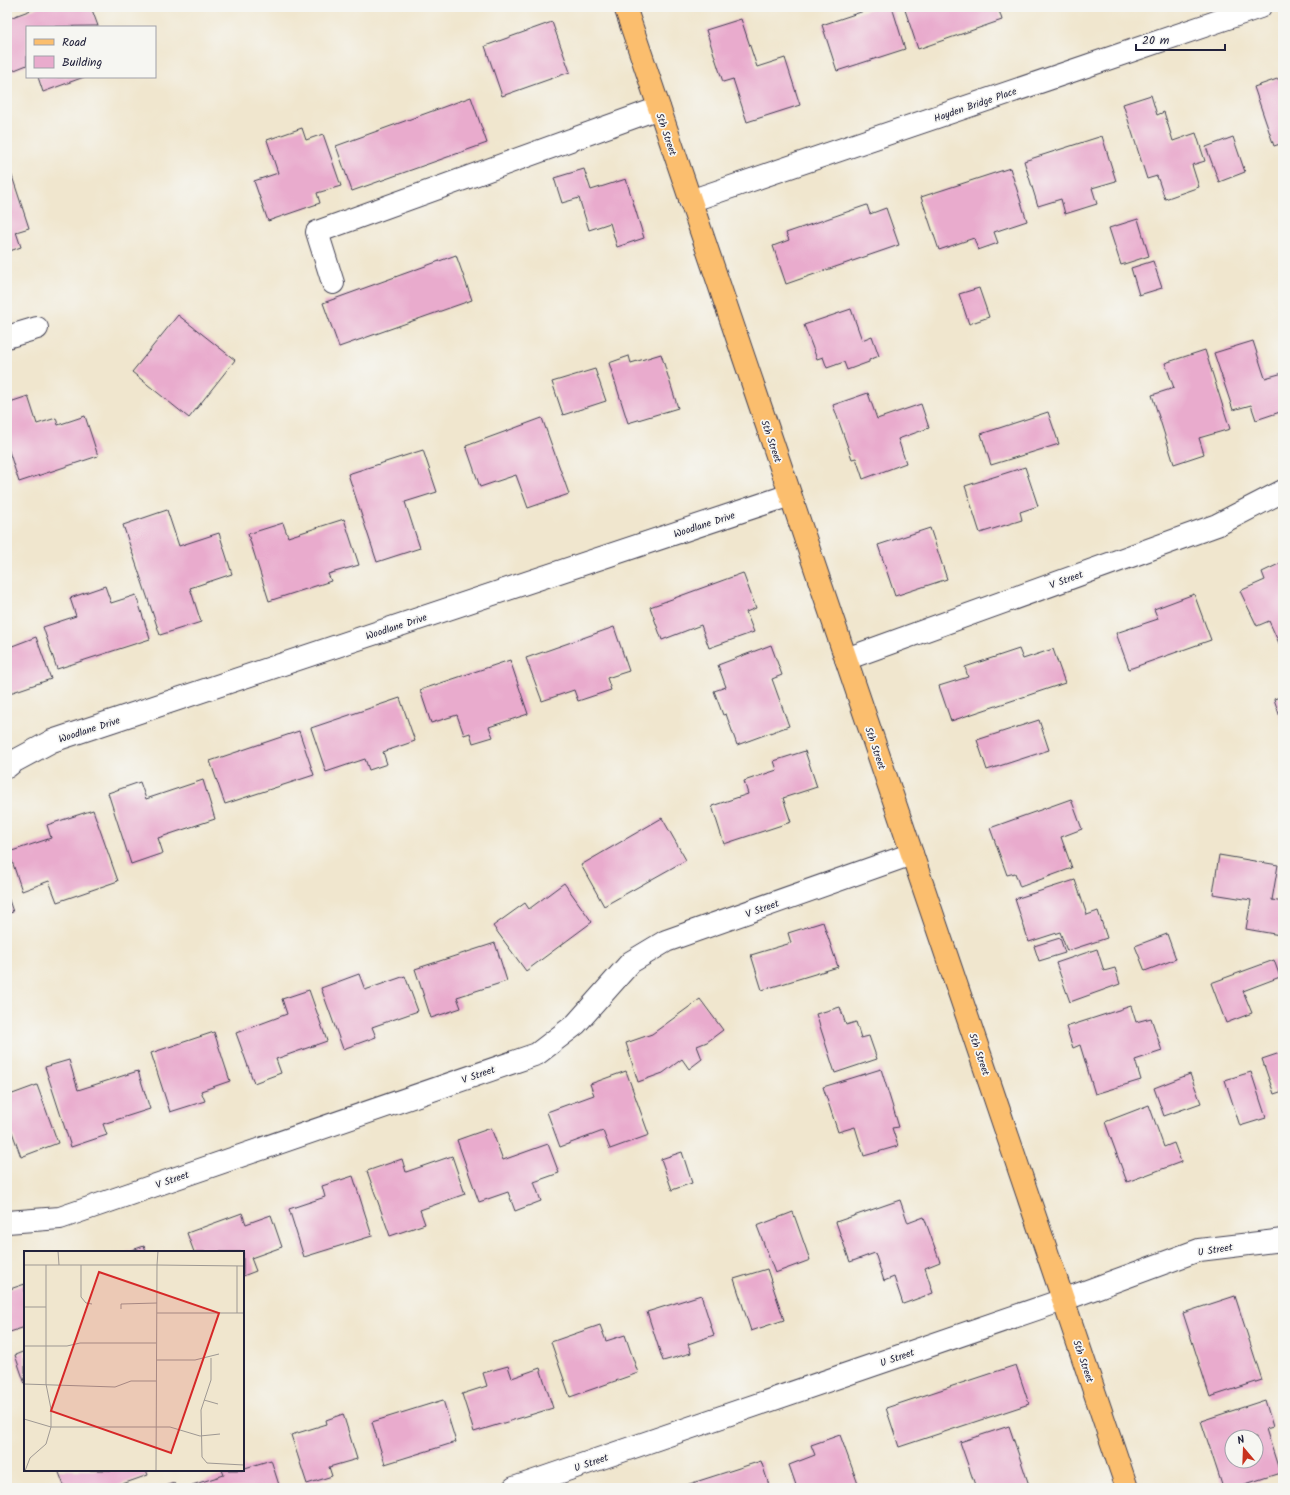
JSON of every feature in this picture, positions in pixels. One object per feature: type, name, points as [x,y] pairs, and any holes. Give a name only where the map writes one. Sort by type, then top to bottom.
[{"type":"main road","name":"5th Street","points":[[625,7],[1127,1488]]},
{"type":"street","name":"Hayden Bridge Place","points":[[690,201],[1260,7]]},
{"type":"street","points":[[333,283],[317,232],[658,108]]},
{"type":"street","points":[[7,337],[37,328]]},
{"type":"street","name":"V Street","points":[[846,658],[1217,525],[1283,491]]},
{"type":"street","name":"Woodlane Drive","points":[[7,767],[13,762],[52,741],[790,495]]},
{"type":"street","name":"V Street","points":[[7,1222],[60,1218],[536,1054],[576,1024],[631,962],[666,942],[912,854]]},
{"type":"street","name":"U Street","points":[[514,1488],[1063,1300],[1198,1250],[1283,1240]]},
{"type":"building","points":[[39,7],[91,7],[98,26],[26,26],[26,65],[7,73],[7,19]]},
{"type":"building","points":[[876,7],[892,7],[905,49],[837,71],[822,25]]},
{"type":"building","points":[[904,7],[998,7],[1002,20],[918,49]]},
{"type":"building","points":[[741,19],[757,67],[785,58],[800,105],[747,122],[733,79],[723,82],[706,30]]},
{"type":"building","points":[[552,22],[570,72],[502,96],[485,46]]},
{"type":"building","points":[[1283,77],[1283,143],[1274,146],[1254,87]]},
{"type":"building","points":[[38,78],[81,78],[43,92]]},
{"type":"building","points":[[1151,95],[1157,115],[1164,112],[1173,141],[1196,133],[1205,161],[1192,165],[1199,187],[1165,199],[1157,176],[1147,179],[1123,104]]},
{"type":"building","points":[[471,97],[487,143],[352,191],[336,146]]},
{"type":"building","points":[[302,128],[306,140],[323,134],[341,186],[317,193],[320,203],[268,221],[254,181],[278,173],[267,140]]},
{"type":"building","points":[[1102,136],[1116,181],[1092,188],[1097,204],[1065,214],[1061,199],[1038,206],[1024,161]]},
{"type":"building","points":[[1233,137],[1245,172],[1219,182],[1206,147]]},
{"type":"building","points":[[9,167],[29,228],[16,232],[21,247],[7,252],[7,168]]},
{"type":"building","points":[[1010,168],[1027,221],[994,232],[998,243],[978,250],[974,238],[939,250],[921,197]]},
{"type":"building","points":[[584,169],[591,190],[626,179],[644,238],[617,247],[610,223],[589,230],[579,198],[562,203],[554,178]]},
{"type":"building","points":[[867,205],[870,214],[886,208],[899,245],[786,284],[773,246],[789,240],[786,233]]},
{"type":"building","points":[[1138,219],[1149,256],[1121,265],[1109,228]]},
{"type":"building","points":[[456,255],[472,300],[339,347],[323,303]]},
{"type":"building","points":[[1153,261],[1162,288],[1139,295],[1131,268]]},
{"type":"building","points":[[979,288],[989,317],[969,324],[959,294]]},
{"type":"building","points":[[851,309],[862,340],[872,336],[879,356],[869,360],[869,362],[847,370],[844,362],[827,368],[823,357],[817,359],[804,325]]},
{"type":"building","points":[[178,315],[235,360],[189,418],[132,372]]},
{"type":"building","points":[[1253,341],[1265,378],[1283,373],[1283,411],[1256,420],[1251,405],[1233,410],[1214,353]]},
{"type":"building","points":[[1205,350],[1230,429],[1199,438],[1204,454],[1174,464],[1152,395],[1174,388],[1165,363]]},
{"type":"building","points":[[661,354],[678,408],[628,423],[609,363],[629,356],[631,363]]},
{"type":"building","points":[[595,369],[606,401],[563,415],[552,382]]},
{"type":"building","points":[[868,393],[877,419],[921,404],[929,428],[898,439],[906,463],[863,479],[856,458],[852,459],[833,405]]},
{"type":"building","points":[[28,396],[37,424],[56,418],[58,425],[85,416],[98,456],[19,482],[7,445],[7,403]]},
{"type":"building","points":[[1048,412],[1059,444],[991,465],[981,434]]},
{"type":"building","points":[[542,418],[569,494],[528,508],[516,475],[480,487],[466,446]]},
{"type":"building","points":[[423,450],[437,492],[405,502],[420,548],[377,562],[348,474]]},
{"type":"building","points":[[1025,467],[1038,506],[1020,512],[1022,520],[980,533],[965,486]]},
{"type":"building","points":[[167,510],[179,546],[219,533],[232,574],[190,588],[201,622],[160,635],[123,525]]},
{"type":"building","points":[[344,519],[359,565],[328,574],[331,581],[269,601],[248,534],[283,523],[288,537]]},
{"type":"building","points":[[930,528],[947,579],[895,596],[878,545]]},
{"type":"building","points":[[1283,562],[1283,652],[1269,621],[1257,626],[1240,591],[1265,580],[1262,572]]},
{"type":"building","points":[[743,573],[756,608],[746,612],[754,632],[709,648],[701,625],[662,640],[650,607]]},
{"type":"building","points":[[105,586],[111,603],[136,595],[150,639],[57,669],[43,627],[76,616],[70,598]]},
{"type":"building","points":[[1194,594],[1211,640],[1129,669],[1116,633],[1158,619],[1154,609]]},
{"type":"building","points":[[614,627],[629,671],[607,678],[611,690],[578,701],[574,690],[542,701],[526,658]]},
{"type":"building","points":[[36,637],[51,679],[7,694],[7,648]]},
{"type":"building","points":[[771,645],[782,675],[772,679],[789,726],[737,745],[726,714],[723,715],[714,691],[726,687],[718,665]]},
{"type":"building","points":[[1019,649],[1023,659],[1053,649],[1065,683],[951,721],[939,686],[968,677],[965,667]]},
{"type":"building","points":[[510,660],[528,714],[489,727],[493,737],[473,743],[470,733],[464,735],[457,715],[431,723],[420,690]]},
{"type":"building","points":[[1283,696],[1283,726],[1274,699]]},
{"type":"building","points":[[400,698],[415,741],[383,752],[387,764],[369,770],[365,759],[326,772],[311,728]]},
{"type":"building","points":[[1039,720],[1049,750],[987,770],[977,740]]},
{"type":"building","points":[[299,731],[314,775],[225,804],[210,761]]},
{"type":"building","points":[[805,751],[817,787],[783,798],[791,822],[724,844],[712,806],[748,794],[744,781],[777,770],[774,761]]},
{"type":"building","points":[[203,780],[215,819],[158,838],[163,853],[131,864],[108,793],[140,782],[146,799]]},
{"type":"building","points":[[1071,799],[1082,829],[1061,837],[1072,868],[1020,887],[1015,873],[1007,875],[990,828]]},
{"type":"building","points":[[93,810],[118,881],[57,902],[49,881],[22,891],[9,852],[51,838],[47,825]]},
{"type":"building","points":[[662,818],[686,860],[604,906],[581,865]]},
{"type":"building","points":[[1219,855],[1278,865],[1272,900],[1283,902],[1283,918],[1280,935],[1246,929],[1251,900],[1213,894]]},
{"type":"building","points":[[1075,880],[1087,915],[1098,911],[1107,938],[1067,951],[1060,932],[1029,942],[1015,899]]},
{"type":"building","points":[[564,883],[592,922],[526,971],[493,926],[525,903],[529,909]]},
{"type":"building","points":[[7,894],[13,912],[7,914]]},
{"type":"building","points":[[823,922],[838,967],[762,990],[751,955],[791,943],[788,933]]},
{"type":"building","points":[[1167,934],[1176,959],[1145,971],[1135,946]]},
{"type":"building","points":[[1060,938],[1065,953],[1039,961],[1034,946]]},
{"type":"building","points":[[495,943],[507,981],[457,997],[461,1008],[431,1018],[415,969]]},
{"type":"building","points":[[1097,949],[1104,971],[1115,968],[1120,984],[1070,1002],[1056,963]]},
{"type":"building","points":[[1274,960],[1280,977],[1243,991],[1252,1013],[1226,1023],[1211,983]]},
{"type":"building","points":[[359,974],[365,990],[405,976],[418,1011],[372,1027],[376,1037],[343,1049],[321,988]]},
{"type":"building","points":[[309,990],[327,1041],[276,1059],[281,1073],[254,1083],[236,1033],[287,1014],[282,999]]},
{"type":"building","points":[[700,999],[723,1030],[707,1042],[697,1046],[702,1059],[689,1069],[682,1059],[663,1073],[638,1082],[626,1043],[652,1034]]},
{"type":"building","points":[[1131,1006],[1136,1022],[1151,1018],[1162,1051],[1135,1060],[1141,1080],[1095,1094],[1080,1045],[1073,1048],[1066,1027]]},
{"type":"building","points":[[840,1007],[846,1025],[856,1022],[861,1038],[869,1036],[877,1059],[835,1073],[816,1014]]},
{"type":"building","points":[[214,1032],[230,1081],[201,1091],[205,1101],[170,1112],[151,1053]]},
{"type":"building","points":[[1283,1052],[1283,1091],[1274,1094],[1262,1059]]},
{"type":"building","points":[[69,1060],[78,1090],[138,1071],[150,1109],[103,1124],[107,1135],[71,1147],[45,1067]]},
{"type":"building","points":[[881,1069],[899,1127],[892,1128],[898,1146],[864,1156],[855,1127],[838,1132],[823,1087]]},
{"type":"building","points":[[626,1071],[649,1135],[610,1149],[603,1131],[560,1147],[547,1112],[594,1095],[590,1084]]},
{"type":"building","points":[[1251,1072],[1266,1118],[1240,1126],[1225,1080]]},
{"type":"building","points":[[1190,1074],[1201,1103],[1164,1116],[1154,1088]]},
{"type":"building","points":[[37,1085],[58,1143],[21,1157],[12,1132],[7,1133],[7,1096]]},
{"type":"building","points":[[1149,1105],[1164,1147],[1174,1143],[1181,1162],[1127,1182],[1105,1122]]},
{"type":"building","points":[[491,1128],[503,1160],[548,1144],[559,1173],[534,1182],[541,1201],[515,1211],[508,1192],[479,1202],[457,1140]]},
{"type":"building","points":[[682,1152],[692,1183],[672,1190],[661,1159]]},
{"type":"building","points":[[452,1156],[465,1194],[420,1210],[425,1224],[390,1236],[367,1171],[402,1159],[406,1172]]},
{"type":"building","points":[[353,1176],[372,1236],[304,1257],[289,1209],[325,1197],[322,1186]]},
{"type":"building","points":[[900,1200],[908,1223],[924,1217],[940,1262],[925,1268],[933,1293],[903,1304],[894,1277],[884,1281],[875,1253],[850,1262],[836,1222]]},
{"type":"building","points":[[793,1212],[810,1260],[775,1273],[757,1226]]},
{"type":"building","points":[[242,1213],[246,1224],[271,1215],[282,1247],[251,1258],[256,1271],[244,1276],[244,1251],[194,1251],[187,1233]]},
{"type":"building","points":[[144,1246],[146,1251],[129,1251]]},
{"type":"building","points":[[767,1269],[784,1320],[751,1331],[734,1279]]},
{"type":"building","points":[[24,1284],[24,1327],[7,1333],[7,1290]]},
{"type":"building","points":[[701,1295],[714,1335],[688,1344],[691,1353],[663,1361],[647,1312]]},
{"type":"building","points":[[1235,1296],[1262,1380],[1210,1397],[1183,1313]]},
{"type":"building","points":[[600,1325],[606,1341],[625,1335],[638,1373],[570,1397],[551,1342]]},
{"type":"building","points":[[24,1351],[24,1381],[15,1355]]},
{"type":"building","points":[[1016,1365],[1029,1404],[899,1447],[886,1408]]},
{"type":"building","points":[[508,1366],[512,1378],[540,1368],[553,1408],[474,1432],[462,1394],[487,1386],[483,1373]]},
{"type":"building","points":[[443,1400],[456,1442],[385,1464],[372,1422]]},
{"type":"building","points":[[1265,1400],[1273,1427],[1266,1429],[1280,1473],[1233,1488],[1223,1488],[1201,1421]]},
{"type":"building","points":[[343,1414],[357,1459],[329,1467],[332,1476],[307,1484],[291,1435],[327,1424],[326,1420]]},
{"type":"building","points":[[1009,1426],[1030,1488],[976,1488],[960,1442]]},
{"type":"building","points":[[840,1435],[858,1484],[847,1488],[797,1488],[789,1465],[815,1455],[811,1445]]},
{"type":"building","points":[[271,1460],[280,1488],[193,1488],[192,1485],[224,1475],[222,1471],[244,1471],[244,1466],[245,1468]]},
{"type":"building","points":[[761,1461],[770,1488],[683,1488],[683,1486]]},
{"type":"building","points":[[58,1471],[146,1471],[148,1475],[111,1488],[65,1488]]},
{"type":"building","points":[[174,1483],[176,1488],[158,1488]]}]
